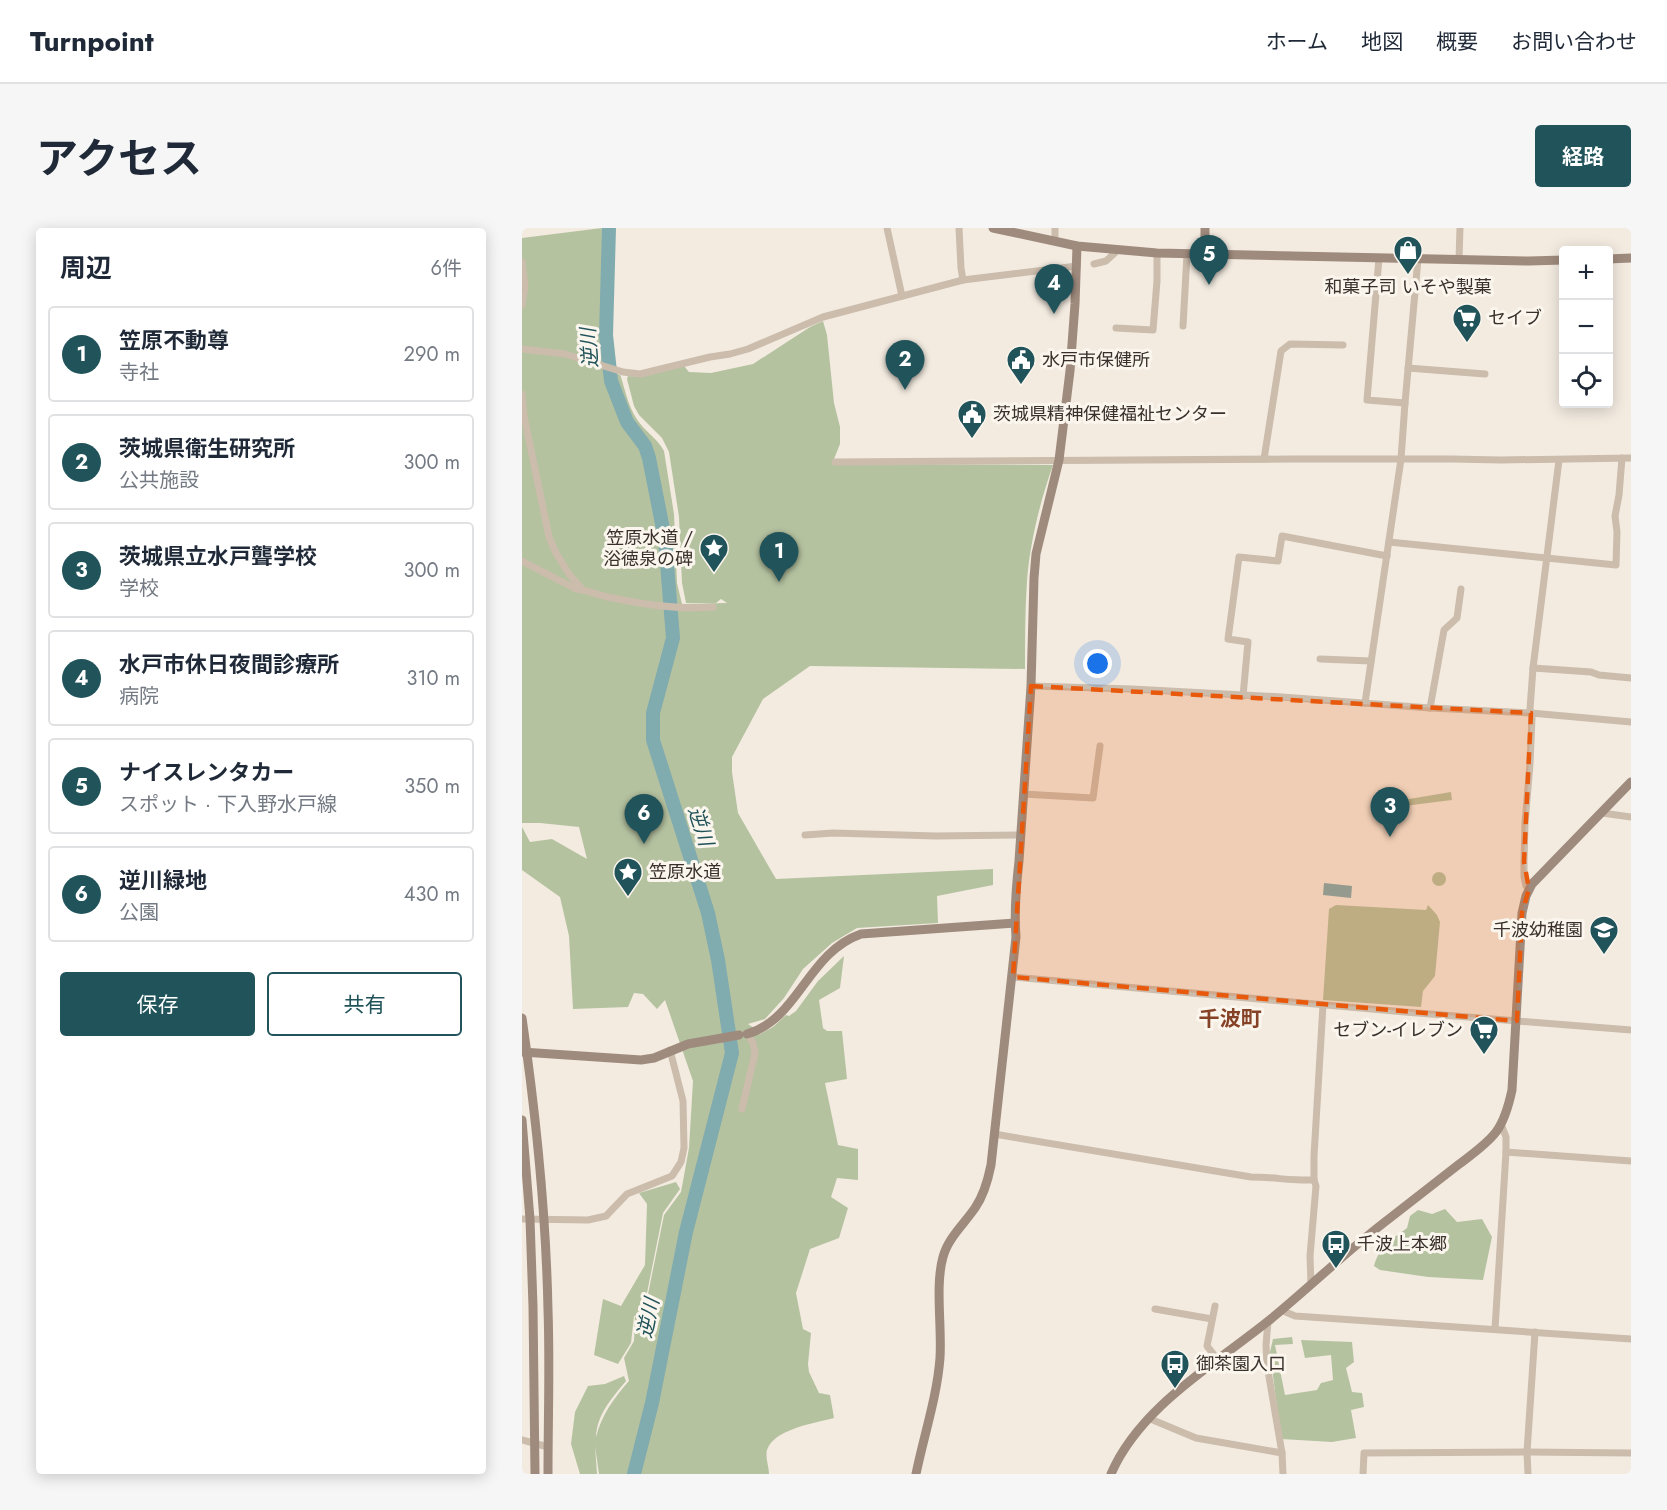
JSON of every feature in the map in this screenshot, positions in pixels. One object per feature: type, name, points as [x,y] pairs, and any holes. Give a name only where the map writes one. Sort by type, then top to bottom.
[{"type":"street","points":[[887,228],[902,296]]},
{"type":"street","points":[[959,228],[963,280]]},
{"type":"street","points":[[993,228],[1077,246],[1157,253],[1559,260]]},
{"type":"street","points":[[1055,228],[1055,241]]},
{"type":"street","points":[[1205,228],[1205,254]]},
{"type":"street","points":[[1459,260],[1460,228]]},
{"type":"street","points":[[916,1474],[938,1381],[941,1342],[940,1272],[943,1256],[947,1246],[975,1208],[989,1177],[1016,937],[1020,835],[1031,686],[1036,554],[1059,460],[1070,371],[1077,246]]},
{"type":"street","points":[[1094,264],[1106,261],[1118,250]]},
{"type":"street","points":[[1116,328],[1153,330],[1157,253]]},
{"type":"street","points":[[1183,326],[1187,254]]},
{"type":"street","points":[[1379,258],[1367,400],[1405,403]]},
{"type":"street","points":[[1613,259],[1631,258]]},
{"type":"street","points":[[1365,703],[1401,459],[1418,259]]},
{"type":"street","points":[[522,262],[525,286],[522,305]]},
{"type":"street","points":[[522,349],[565,354],[623,372],[640,374],[748,349],[823,317],[963,280],[1077,266]]},
{"type":"street","points":[[1264,459],[1281,351],[1290,344],[1343,345]]},
{"type":"street","points":[[1408,368],[1485,374]]},
{"type":"street","points":[[522,393],[524,416],[549,537],[569,574],[583,590]]},
{"type":"street","points":[[1389,542],[1546,556],[1616,565],[1615,516],[1622,458]]},
{"type":"street","points":[[835,462],[1631,458]]},
{"type":"street","points":[[1529,889],[1524,877],[1533,668],[1559,460]]},
{"type":"street","points":[[1243,696],[1248,642],[1228,639],[1239,557],[1278,561],[1282,536],[1387,556]]},
{"type":"street","points":[[522,561],[576,589],[594,594],[660,606],[712,607]]},
{"type":"street","points":[[1430,708],[1444,630],[1457,618],[1461,589]]},
{"type":"street","points":[[1320,659],[1371,661]]},
{"type":"street","points":[[1533,668],[1591,672],[1631,678]]},
{"type":"street","points":[[1031,686],[1282,697],[1531,713],[1631,722]]},
{"type":"street","points":[[1023,794],[1093,798],[1100,746]]},
{"type":"street","points":[[1111,1474],[1125,1446],[1148,1418],[1177,1392],[1281,1311],[1377,1228],[1496,1132],[1501,1124],[1512,1090],[1523,903],[1529,889],[1631,782]]},
{"type":"street","points":[[1602,813],[1631,817]]},
{"type":"street","points":[[805,835],[833,833],[936,836],[1020,835]]},
{"type":"street","points":[[524,1052],[630,1060],[654,1058],[688,1044],[743,1035],[767,1026],[776,1019],[813,971],[837,947],[850,938],[861,934],[1015,923]]},
{"type":"street","points":[[1012,977],[1323,1005],[1631,1029]]},
{"type":"street","points":[[1311,1285],[1310,1256],[1316,1186],[1314,1156],[1323,1005]]},
{"type":"street","points":[[522,1018],[544,1220],[548,1309],[548,1474]]},
{"type":"street","points":[[742,1109],[755,1053],[753,1043],[743,1035]]},
{"type":"street","points":[[526,1219],[588,1220],[606,1216],[627,1194],[672,1176],[681,1162],[684,1136],[683,1101],[670,1050]]},
{"type":"street","points":[[522,1119],[535,1474]]},
{"type":"street","points":[[1495,1329],[1506,1152],[1506,1137],[1501,1124]]},
{"type":"street","points":[[994,1134],[1251,1177],[1314,1180]]},
{"type":"street","points":[[1506,1152],[1631,1161]]},
{"type":"street","points":[[1215,1306],[1207,1346],[1218,1360]]},
{"type":"street","points":[[1155,1309],[1212,1319]]},
{"type":"street","points":[[1281,1311],[1295,1316],[1631,1339]]},
{"type":"street","points":[[1268,1321],[1267,1365],[1282,1453],[1283,1474]]},
{"type":"street","points":[[1528,1474],[1527,1452],[1535,1332]]},
{"type":"street","points":[[1148,1418],[1196,1438],[1282,1453]]},
{"type":"street","points":[[522,1440],[548,1447]]},
{"type":"street","points":[[1364,1474],[1364,1453],[1631,1453]]},
{"type":"highlighted area","points":[[1031,686],[1531,713],[1524,862],[1529,889],[1522,913],[1517,1021],[1013,977]]},
{"type":"green space","points":[[602,228],[603,369],[620,374],[634,414],[664,451],[674,514],[677,583],[682,604],[727,603],[721,599],[716,603],[686,603],[682,583],[679,517],[669,452],[662,438],[639,415],[634,406],[628,376],[641,377],[684,366],[689,372],[711,373],[753,364],[823,321],[827,335],[834,403],[840,427],[840,444],[832,464],[1053,465],[1036,522],[1028,566],[1025,669],[810,666],[763,699],[732,757],[738,813],[776,879],[993,869],[993,885],[937,896],[938,923],[857,928],[832,943],[803,969],[784,998],[765,1019],[748,1024],[760,1034],[773,1027],[786,1015],[789,1016],[796,1011],[818,981],[844,956],[840,988],[819,1000],[823,1028],[827,1031],[842,1031],[847,1079],[825,1083],[838,1145],[858,1149],[858,1180],[837,1178],[831,1197],[848,1208],[839,1238],[810,1249],[796,1293],[803,1329],[811,1333],[809,1372],[819,1393],[830,1395],[834,1418],[796,1428],[771,1443],[766,1456],[769,1474],[599,1474],[595,1446],[597,1474],[580,1474],[571,1444],[575,1412],[588,1386],[605,1384],[624,1376],[626,1381],[602,1414],[596,1437],[609,1407],[629,1381],[624,1358],[634,1341],[635,1316],[631,1343],[618,1364],[594,1355],[603,1299],[621,1306],[645,1265],[647,1204],[639,1193],[676,1182],[680,1189],[663,1213],[643,1313],[639,1315],[644,1314],[664,1215],[681,1192],[689,1148],[693,1081],[665,1000],[657,1009],[643,994],[634,993],[628,1007],[573,1009],[569,936],[560,897],[522,870],[522,827],[530,842],[552,839],[587,859],[579,827],[522,823],[522,238]]},
{"type":"green space","points":[[1451,792],[1452,800],[1404,806],[1403,800]]},
{"type":"green space","points":[[1436,872],[1442,872],[1446,879],[1442,886],[1436,886],[1432,882],[1432,876]]},
{"type":"green space","points":[[1336,905],[1426,910],[1428,905],[1437,915],[1440,922],[1435,976],[1423,991],[1421,1007],[1323,1000],[1329,909]]},
{"type":"green space","points":[[1445,1209],[1457,1222],[1482,1219],[1492,1237],[1483,1280],[1428,1277],[1380,1270],[1374,1266],[1383,1248],[1407,1228],[1410,1216],[1418,1210],[1432,1214]]},
{"type":"green space","points":[[1292,1337],[1293,1344],[1275,1345],[1285,1395],[1317,1390],[1321,1383],[1333,1380],[1331,1355],[1305,1358],[1301,1340],[1352,1342],[1354,1362],[1346,1368],[1352,1392],[1362,1393],[1364,1407],[1351,1410],[1356,1438],[1332,1442],[1281,1439],[1270,1352],[1273,1339]]},
{"type":"water","points":[[1324,883],[1352,886],[1351,898],[1323,895]]},
{"type":"waterway","name":"逆川","points":[[609,228],[606,335],[611,381],[627,422],[645,446],[665,539],[673,638],[653,713],[653,740],[708,913],[718,960],[732,1053],[686,1232],[652,1403],[634,1474]]},
{"type":"place","name":"和菓子司 いそや製菓","points":[[1408,276]]},
{"type":"place","name":"ナイスレンタカー","points":[[1209,285]]},
{"type":"place","name":"水戸市休日夜間診療所","points":[[1054,314]]},
{"type":"place","name":"セイブ","points":[[1467,344]]},
{"type":"place","name":"水戸市保健所","points":[[1021,386]]},
{"type":"place","name":"茨城県衛生研究所","points":[[905,390]]},
{"type":"place","name":"茨城県精神保健福祉センター","points":[[972,440]]},
{"type":"place","name":"笠原水道 / 浴徳泉の碑","points":[[714,574]]},
{"type":"place","name":"笠原不動尊","points":[[779,582]]},
{"type":"place","name":"茨城県立水戸聾学校","points":[[1390,837]]},
{"type":"place","name":"逆川緑地","points":[[644,844]]},
{"type":"place","name":"笠原水道","points":[[628,898]]},
{"type":"place","name":"千波幼稚園","points":[[1604,956]]},
{"type":"place","name":"セブン-イレブン","points":[[1484,1056]]},
{"type":"place","name":"千波上本郷","points":[[1336,1270]]},
{"type":"place","name":"御茶園入口","points":[[1175,1390]]},
{"type":"district","name":"千波町","points":[[1230,1019]]}]
